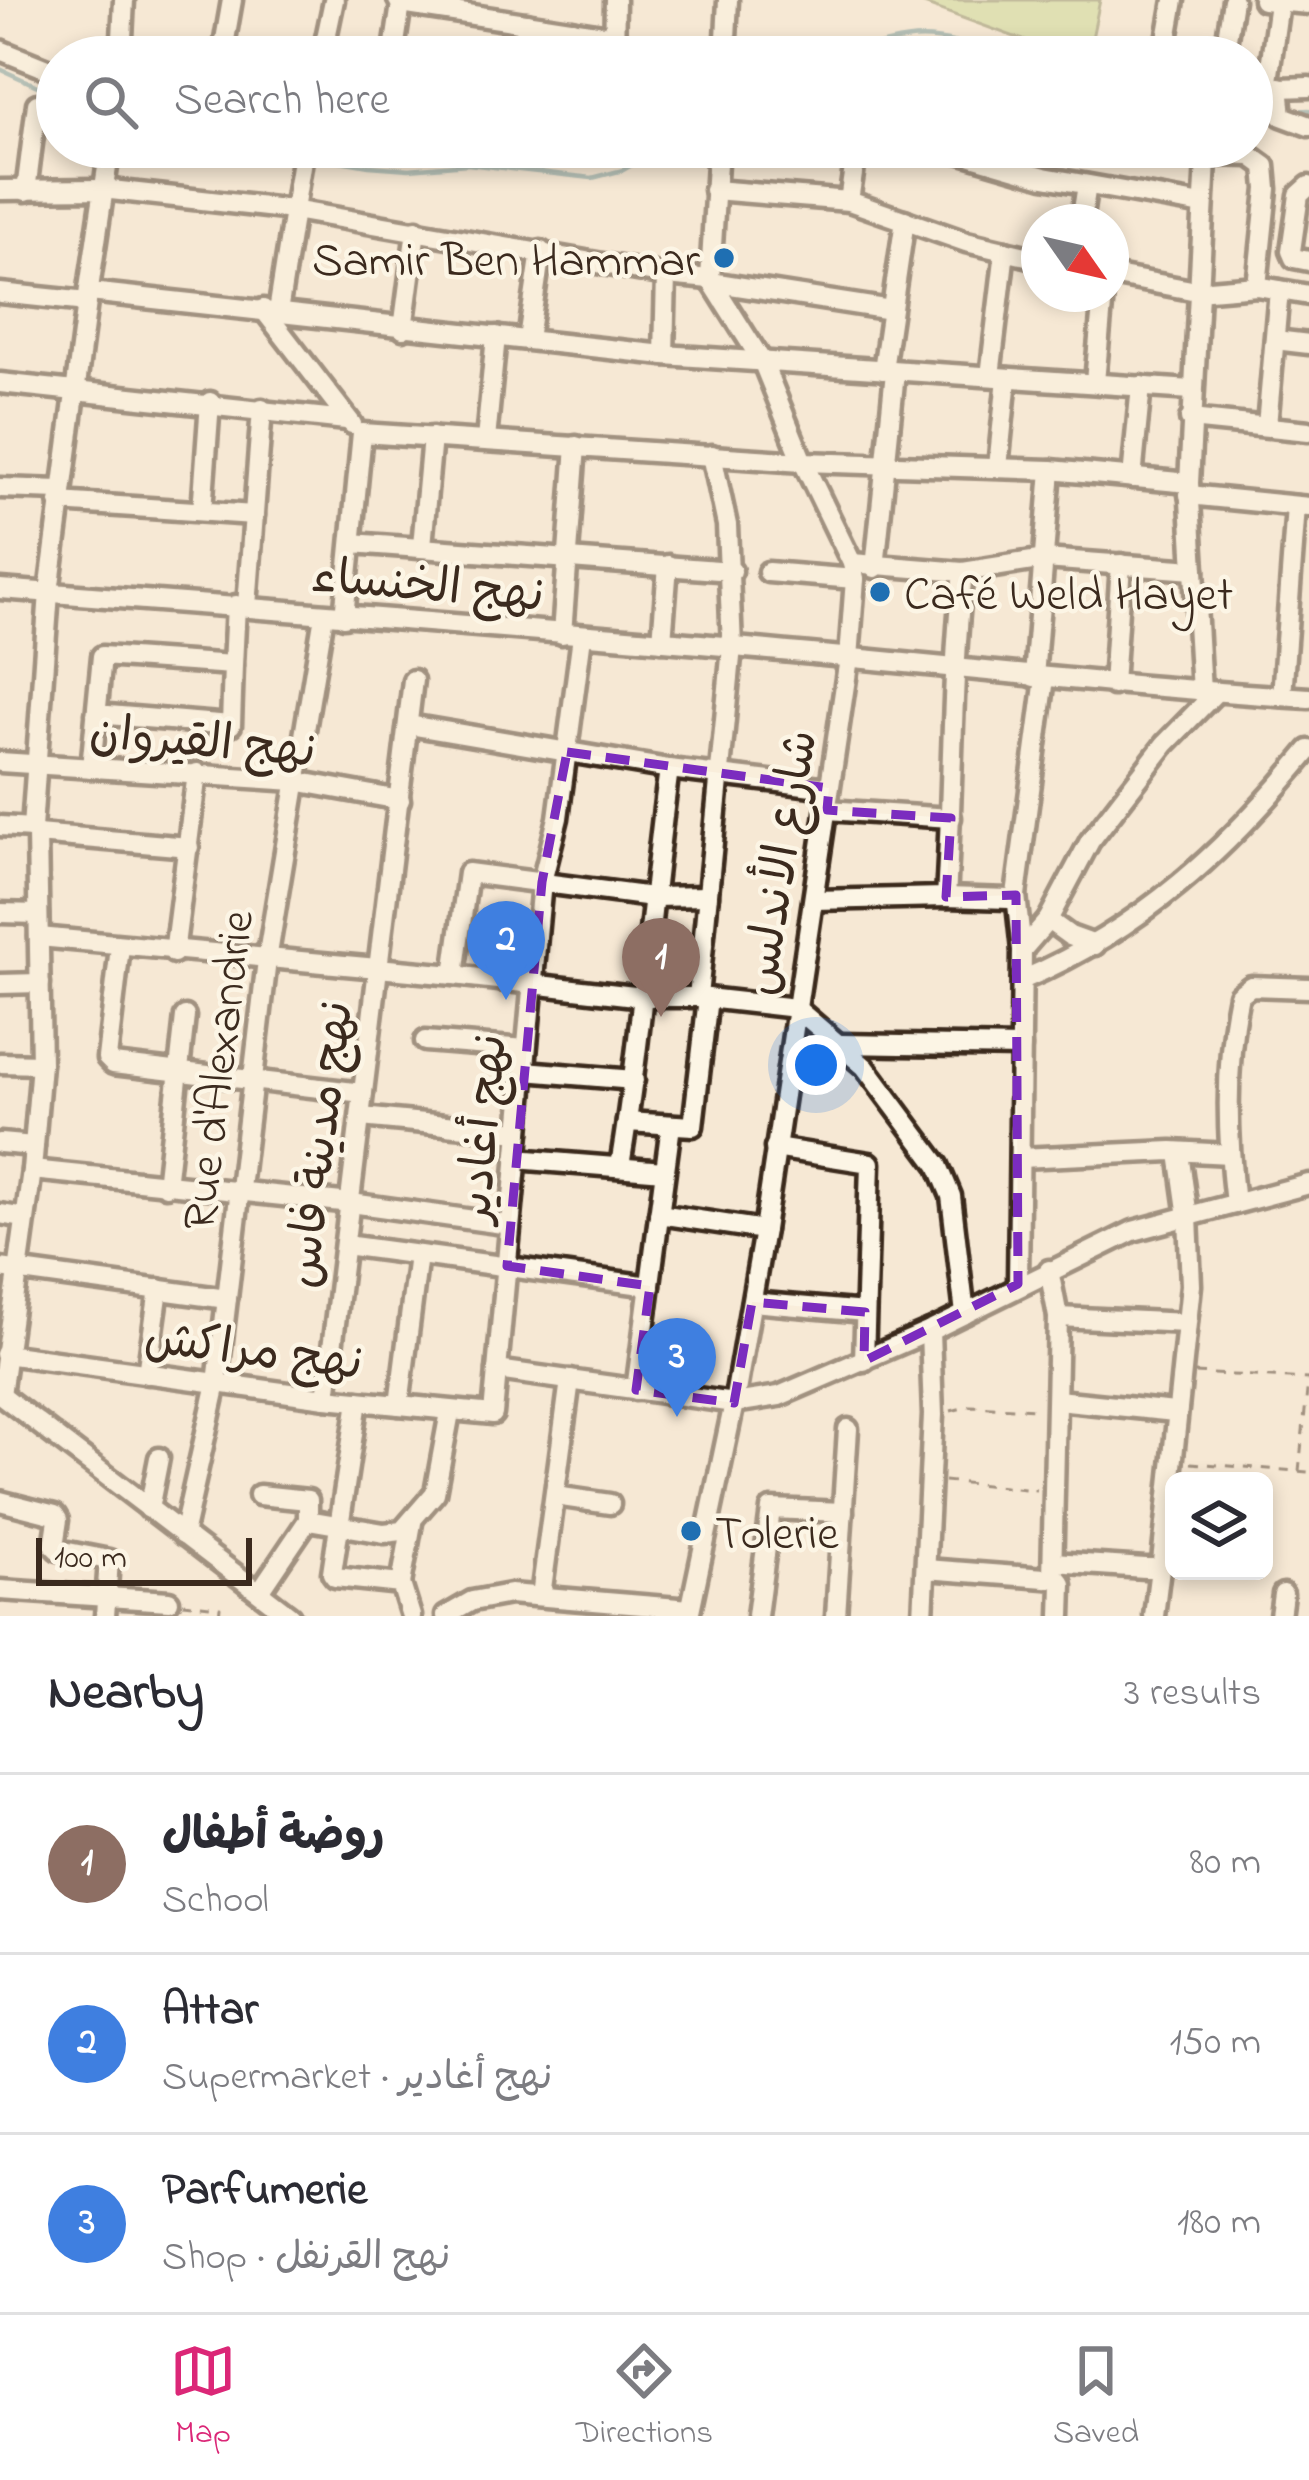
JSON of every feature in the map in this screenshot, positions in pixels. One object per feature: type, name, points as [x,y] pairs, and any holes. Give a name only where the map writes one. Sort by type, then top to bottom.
[{"type":"street","points":[[122,36],[124,0]]},
{"type":"street","points":[[226,36],[232,0]]},
{"type":"street","points":[[326,36],[334,0]]},
{"type":"street","points":[[615,0],[615,36]]},
{"type":"street","points":[[726,36],[728,0]]},
{"type":"street","points":[[1168,36],[1174,0]]},
{"type":"street","points":[[1227,36],[1233,0]]},
{"type":"street","points":[[396,36],[400,2],[588,36]]},
{"type":"street","points":[[1273,88],[1288,2]]},
{"type":"street","points":[[525,36],[527,23]]},
{"type":"street","points":[[572,36],[573,30]]},
{"type":"street","points":[[0,50],[36,65]]},
{"type":"street","points":[[1273,94],[1309,87]]},
{"type":"street","points":[[1273,96],[1286,118],[1309,126]]},
{"type":"street","points":[[26,191],[36,112]]},
{"type":"street","points":[[106,168],[49,592],[35,765],[40,1064],[25,1218],[9,1269],[1,1399],[290,1616]]},
{"type":"street","points":[[301,168],[270,311],[346,420],[362,433],[803,462],[1051,470],[1132,478],[1302,507],[1282,696]]},
{"type":"street","points":[[716,168],[711,280],[763,363],[854,571]]},
{"type":"street","points":[[849,202],[854,168]]},
{"type":"street","points":[[1009,168],[1203,205]]},
{"type":"street","points":[[1022,950],[1048,920],[1090,841],[1209,692],[1189,489],[1208,168]]},
{"type":"street","points":[[1257,286],[1267,189],[1264,168]]},
{"type":"street","points":[[1084,204],[1087,184]]},
{"type":"street","points":[[1309,187],[1299,195],[1292,251],[1294,258],[1309,261]]},
{"type":"street","points":[[0,190],[102,189],[293,211],[891,310]]},
{"type":"street","points":[[714,190],[849,202],[1021,255]]},
{"type":"street","points":[[875,568],[891,310],[905,220]]},
{"type":"street","points":[[403,329],[416,230]]},
{"type":"street","points":[[528,339],[541,251]]},
{"type":"street","points":[[998,467],[1005,251]]},
{"type":"street","points":[[664,356],[666,275]]},
{"type":"street","points":[[1129,278],[1197,291],[1257,286],[1309,296]]},
{"type":"street","points":[[1267,426],[1279,290]]},
{"type":"street","points":[[0,293],[270,311],[664,356],[1192,390]]},
{"type":"street","points":[[1095,382],[1101,312]]},
{"type":"street","points":[[486,440],[496,336]]},
{"type":"street","points":[[1276,340],[1309,344]]},
{"type":"street","points":[[0,382],[346,420]]},
{"type":"street","points":[[1132,478],[1142,386]]},
{"type":"street","points":[[202,512],[210,403]]},
{"type":"street","points":[[96,714],[231,725],[233,665],[254,515],[262,409]]},
{"type":"street","points":[[1190,418],[1309,431]]},
{"type":"street","points":[[344,617],[362,433]]},
{"type":"street","points":[[422,546],[431,437]]},
{"type":"street","name":"نهج أغادير","points":[[493,1414],[542,882],[558,818],[567,752],[572,635],[567,558],[576,446]]},
{"type":"street","points":[[627,1122],[693,1126],[708,896],[732,647],[732,571],[712,455]]},
{"type":"street","points":[[1018,1284],[1022,950],[1016,895],[1040,678],[1051,470]]},
{"type":"street","points":[[0,488],[254,515]]},
{"type":"street","points":[[352,542],[732,571]]},
{"type":"street","points":[[768,572],[875,568],[963,572],[1045,559],[1194,570]]},
{"type":"street","points":[[1113,685],[1120,564]]},
{"type":"street","points":[[662,641],[668,565]]},
{"type":"street","name":"شارع الأندلس","points":[[690,1613],[764,1230],[849,658],[854,571]]},
{"type":"street","points":[[946,897],[952,670],[963,572]]},
{"type":"street","name":"نهج الخنساء","points":[[0,589],[1309,698]]},
{"type":"street","name":"Rue d'Alexandrie","points":[[183,1534],[217,1383],[267,960],[323,614]]},
{"type":"street","points":[[91,768],[102,656],[233,665]]},
{"type":"street","name":"نهج مدينة فاس","points":[[326,1398],[413,680]]},
{"type":"street","points":[[409,725],[669,769],[829,788]]},
{"type":"street","points":[[1022,980],[1095,945],[1149,911],[1268,800],[1309,750]]},
{"type":"street","name":"نهج القيروان","points":[[0,763],[295,782],[400,800]]},
{"type":"street","points":[[620,1166],[669,769]]},
{"type":"street","points":[[174,952],[197,773]]},
{"type":"street","points":[[827,810],[951,818]]},
{"type":"street","points":[[0,826],[189,847]]},
{"type":"street","points":[[454,975],[466,874],[652,896],[708,896]]},
{"type":"street","points":[[814,900],[1016,895]]},
{"type":"street","points":[[0,913],[38,914]]},
{"type":"street","points":[[1048,920],[1070,936],[1095,945]]},
{"type":"street","points":[[38,937],[796,1008],[841,1044],[881,1087],[938,1165],[951,1196],[964,1314]]},
{"type":"street","points":[[121,947],[109,1061],[363,1093]]},
{"type":"street","points":[[0,984],[40,983]]},
{"type":"street","points":[[1235,1204],[1229,1154],[1233,1025],[1239,995],[1251,986],[1309,988]]},
{"type":"street","points":[[166,1186],[185,1016]]},
{"type":"street","points":[[425,1041],[526,1049]]},
{"type":"street","points":[[841,1044],[1021,1047]]},
{"type":"street","points":[[0,1063],[40,1064]]},
{"type":"street","points":[[525,1071],[634,1080]]},
{"type":"street","points":[[361,1118],[519,1132]]},
{"type":"street","points":[[636,1390],[671,1125]]},
{"type":"street","points":[[0,1143],[34,1146]]},
{"type":"street","points":[[775,1148],[870,1163],[864,1361]]},
{"type":"street","points":[[1154,1616],[1191,1286],[1179,1153]]},
{"type":"street","points":[[1020,1158],[1229,1154]]},
{"type":"street","points":[[516,1159],[664,1171]]},
{"type":"street","points":[[32,1170],[351,1202],[510,1225]]},
{"type":"street","points":[[497,1370],[734,1403],[779,1396],[930,1331],[1133,1231],[1309,1184]]},
{"type":"street","points":[[0,1214],[25,1218]]},
{"type":"street","points":[[659,1214],[764,1230]]},
{"type":"street","points":[[345,1245],[650,1286]]},
{"type":"street","points":[[399,1405],[418,1255]]},
{"type":"street","points":[[9,1269],[227,1299]]},
{"type":"street","points":[[1048,1270],[1058,1317],[1052,1570],[1062,1583],[1061,1616]]},
{"type":"street","points":[[147,1374],[159,1289]]},
{"type":"street","points":[[752,1302],[865,1312]]},
{"type":"street","points":[[1058,1317],[1186,1323]]},
{"type":"street","points":[[923,1616],[933,1415],[930,1331]]},
{"type":"street","name":"نهج مراكش","points":[[5,1354],[358,1402],[493,1414]]},
{"type":"street","points":[[541,1597],[570,1380]]},
{"type":"street","points":[[358,1402],[334,1576],[401,1584]]},
{"type":"street","points":[[1057,1405],[1175,1412]]},
{"type":"street","points":[[411,1616],[401,1584],[412,1523],[438,1485],[450,1412]]},
{"type":"street","points":[[836,1616],[848,1429]]},
{"type":"street","points":[[149,1509],[159,1458]]},
{"type":"street","points":[[259,1496],[308,1500],[308,1520],[260,1591]]},
{"type":"street","points":[[555,1496],[610,1504]]},
{"type":"street","points":[[0,1501],[53,1514],[58,1520],[54,1546],[58,1550],[107,1558],[111,1564],[106,1607]]},
{"type":"street","points":[[757,1616],[771,1509],[843,1512]]},
{"type":"street","points":[[308,1520],[390,1534],[412,1523]]},
{"type":"street","points":[[926,1569],[1160,1568]]},
{"type":"street","points":[[0,1590],[106,1607],[169,1601]]},
{"type":"street","points":[[1280,1616],[1283,1594]]},
{"type":"street","points":[[446,1616],[486,1596],[541,1597],[565,1607],[690,1613]]},
{"type":"path","points":[[1182,1372],[1309,1379],[1298,1471]]},
{"type":"path","points":[[933,1415],[970,1406],[1057,1405]]},
{"type":"path","points":[[1172,1461],[1309,1472]]},
{"type":"path","points":[[930,1480],[1056,1492]]},
{"type":"path","points":[[169,1601],[220,1607],[220,1616]]},
{"type":"highlighted area","points":[[567,752],[829,788],[827,810],[951,818],[946,897],[1016,895],[1018,1284],[864,1361],[865,1312],[752,1302],[734,1403],[636,1390],[650,1286],[507,1266],[542,882]]},
{"type":"green space","points":[[913,0],[1100,0],[1092,36],[1012,36]]},
{"type":"waterway","points":[[0,69],[36,85]]},
{"type":"waterway","points":[[1291,111],[1309,110]]},
{"type":"waterway","points":[[396,168],[421,168]]},
{"type":"waterway","points":[[503,168],[592,178],[626,168]]},
{"type":"place","name":"Samir Ben Hammar","points":[[724,258]]},
{"type":"place","name":"Café Weld Hayet","points":[[880,592]]},
{"type":"place","name":"Attar","points":[[506,1000]]},
{"type":"place","name":"روضة أطفال","points":[[661,1017]]},
{"type":"place","name":"Parfumerie","points":[[677,1417]]},
{"type":"place","name":"Tolerie","points":[[691,1531]]}]
